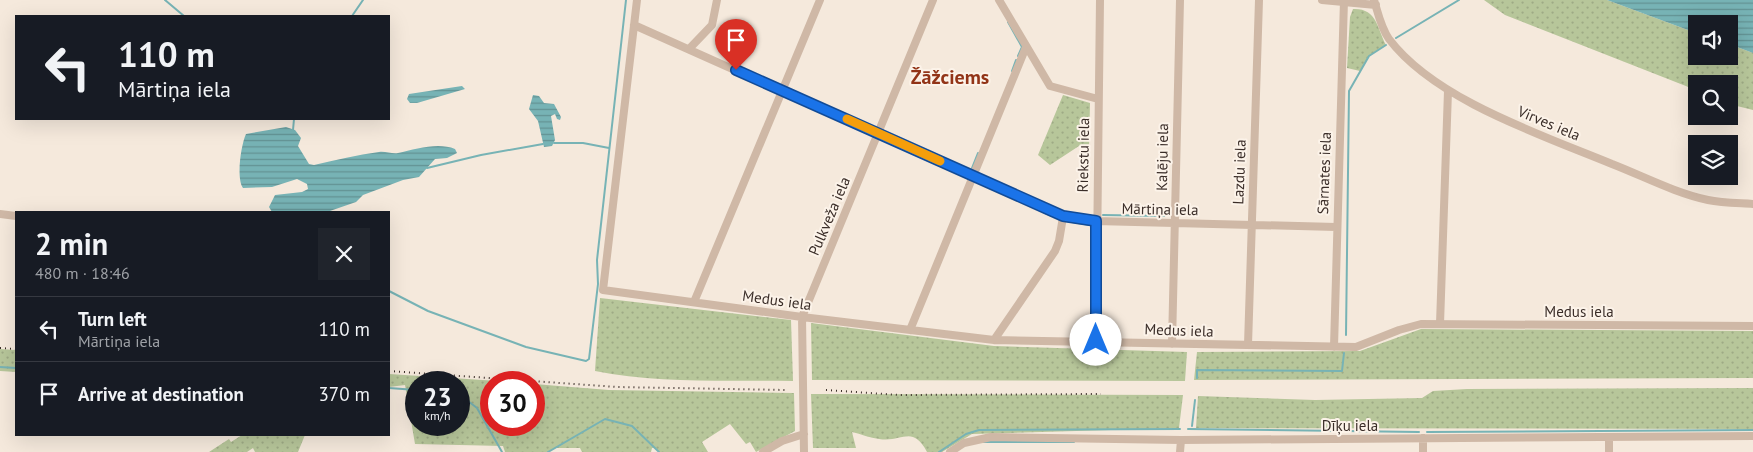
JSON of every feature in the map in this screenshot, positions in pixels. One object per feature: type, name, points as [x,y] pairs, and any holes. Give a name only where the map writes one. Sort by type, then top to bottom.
[{"type":"street","points":[[634,25],[637,0]]},
{"type":"street","points":[[689,49],[712,25],[717,0]]},
{"type":"street","points":[[694,302],[820,0]]},
{"type":"street","name":"Pulkveža iela","points":[[804,452],[802,318],[933,0]]},
{"type":"street","points":[[998,0],[1050,86],[1098,99]]},
{"type":"street","name":"Riekstu iela","points":[[1096,340],[1100,0]]},
{"type":"street","name":"Kalēju iela","points":[[1172,344],[1180,0]]},
{"type":"street","name":"Lazdu iela","points":[[1248,345],[1259,0]]},
{"type":"street","name":"Virves iela","points":[[1322,0],[1375,2],[1388,38],[1401,52],[1448,91],[1520,126],[1674,189],[1708,200],[1753,204]]},
{"type":"street","name":"Sārnates iela","points":[[1334,347],[1344,1]]},
{"type":"street","name":"Mārtiņa iela","points":[[634,25],[1063,216],[1096,221],[1336,227]]},
{"type":"street","name":"Medus iela","points":[[634,25],[603,290],[802,318],[994,340],[1096,340],[1172,344],[1356,347],[1411,326],[1440,324],[1753,326]]},
{"type":"street","points":[[910,330],[1026,47]]},
{"type":"street","points":[[1440,324],[1448,91]]},
{"type":"street","points":[[0,214],[15,216]]},
{"type":"street","points":[[994,340],[1055,251],[1059,242],[1063,216]]},
{"type":"street","points":[[764,452],[782,441],[804,434]]},
{"type":"street","name":"Dīķu iela","points":[[950,452],[964,443],[992,437],[1181,440],[1753,436]]},
{"type":"street","points":[[1609,437],[1609,452]]},
{"type":"street","points":[[1423,438],[1423,452]]},
{"type":"street","points":[[1180,452],[1181,440]]},
{"type":"green space","points":[[1484,0],[1607,0],[1688,30],[1688,65],[1738,65],[1738,47],[1753,53],[1753,110],[1738,106],[1738,75],[1688,75],[1688,87],[1505,15]]},
{"type":"green space","points":[[1353,9],[1372,15],[1386,45],[1369,56],[1360,71],[1347,68],[1350,17]]},
{"type":"green space","points":[[1063,95],[1090,103],[1089,148],[1079,146],[1050,165],[1038,155]]},
{"type":"green space","points":[[600,298],[791,320],[793,381],[668,380],[595,371]]},
{"type":"green space","points":[[811,323],[994,346],[1187,352],[1185,381],[812,380]]},
{"type":"green space","points":[[1421,329],[1753,331],[1753,378],[1194,380],[1197,352],[1360,351]]},
{"type":"green space","points":[[0,349],[15,350],[15,372],[0,371]]},
{"type":"green space","points":[[390,374],[405,375],[405,385],[390,387]]},
{"type":"green space","points":[[470,379],[480,380],[480,436],[545,436],[545,385],[609,390],[794,393],[795,431],[756,452],[750,442],[746,444],[730,424],[702,442],[708,452],[659,452],[656,448],[652,448],[651,452],[582,452],[580,448],[555,448],[548,452],[505,452],[503,446],[415,444],[414,436],[470,436]]},
{"type":"green space","points":[[1753,388],[1753,429],[1196,428],[1198,396],[1315,400],[1422,398],[1433,391],[1467,389]]},
{"type":"green space","points":[[811,394],[1183,395],[1179,428],[972,434],[942,452],[927,452],[922,444],[911,437],[906,436],[887,440],[852,432],[856,448],[813,448]]},
{"type":"green space","points":[[240,436],[305,436],[298,452],[255,452],[253,448],[247,452],[209,452],[229,439],[231,442]]},
{"type":"water","points":[[1607,0],[1753,0],[1753,53],[1738,47],[1738,15],[1688,15],[1688,30]]},
{"type":"water","points":[[462,86],[465,89],[417,103],[410,103],[407,99],[409,94]]},
{"type":"water","points":[[533,95],[539,96],[544,103],[554,104],[561,117],[560,120],[557,119],[555,114],[551,116],[555,140],[552,146],[544,147],[538,121],[529,109]]},
{"type":"water","points":[[286,127],[295,130],[301,138],[298,146],[309,164],[314,165],[371,153],[398,153],[434,146],[455,149],[457,153],[447,158],[435,159],[419,177],[403,180],[363,195],[356,202],[330,211],[271,211],[269,207],[275,195],[302,192],[308,189],[307,184],[297,179],[272,187],[243,188],[240,169],[242,146],[246,134]]},
{"type":"waterway","points":[[165,0],[183,15]]},
{"type":"waterway","points":[[353,15],[363,0]]},
{"type":"waterway","points":[[390,292],[428,311],[526,347],[586,361],[589,359],[598,284],[597,260],[626,0]]},
{"type":"waterway","points":[[1396,38],[1459,0]]},
{"type":"waterway","points":[[1008,22],[1022,47],[1018,56]]},
{"type":"waterway","points":[[1346,335],[1349,91],[1369,56],[1386,45]]},
{"type":"waterway","points":[[1012,71],[1016,60]]},
{"type":"waterway","points":[[293,130],[294,120]]},
{"type":"waterway","points":[[554,143],[583,143],[609,148]]},
{"type":"waterway","points":[[427,168],[481,155],[543,144]]},
{"type":"waterway","points":[[972,168],[978,153]]},
{"type":"waterway","points":[[1043,212],[1052,216]]},
{"type":"waterway","points":[[1103,215],[1164,216]]},
{"type":"waterway","points":[[1066,221],[1090,225]]},
{"type":"waterway","points":[[1197,378],[1197,370],[1342,371],[1344,353]]},
{"type":"waterway","points":[[0,367],[15,368]]},
{"type":"waterway","points":[[390,388],[405,389]]},
{"type":"waterway","points":[[1192,426],[1195,400]]},
{"type":"waterway","points":[[470,403],[477,408],[502,452]]},
{"type":"waterway","points":[[548,452],[605,419],[632,426],[659,452]]},
{"type":"waterway","points":[[939,452],[966,434],[979,430],[1180,429]]},
{"type":"waterway","points":[[1188,429],[1419,432]]},
{"type":"waterway","points":[[1427,432],[1753,430]]},
{"type":"waterway","points":[[983,442],[1074,442]]},
{"type":"railway","points":[[0,348],[15,349]]},
{"type":"railway","points":[[390,371],[617,387],[786,390]]},
{"type":"railway","points":[[826,390],[899,395],[1101,394]]},
{"type":"slow traffic","points":[[847,119],[940,161]]},
{"type":"district","name":"Žāžciems","points":[[950,77]]},
{"type":"route","points":[[736,70],[1063,216],[1096,221],[1096,340]]}]
